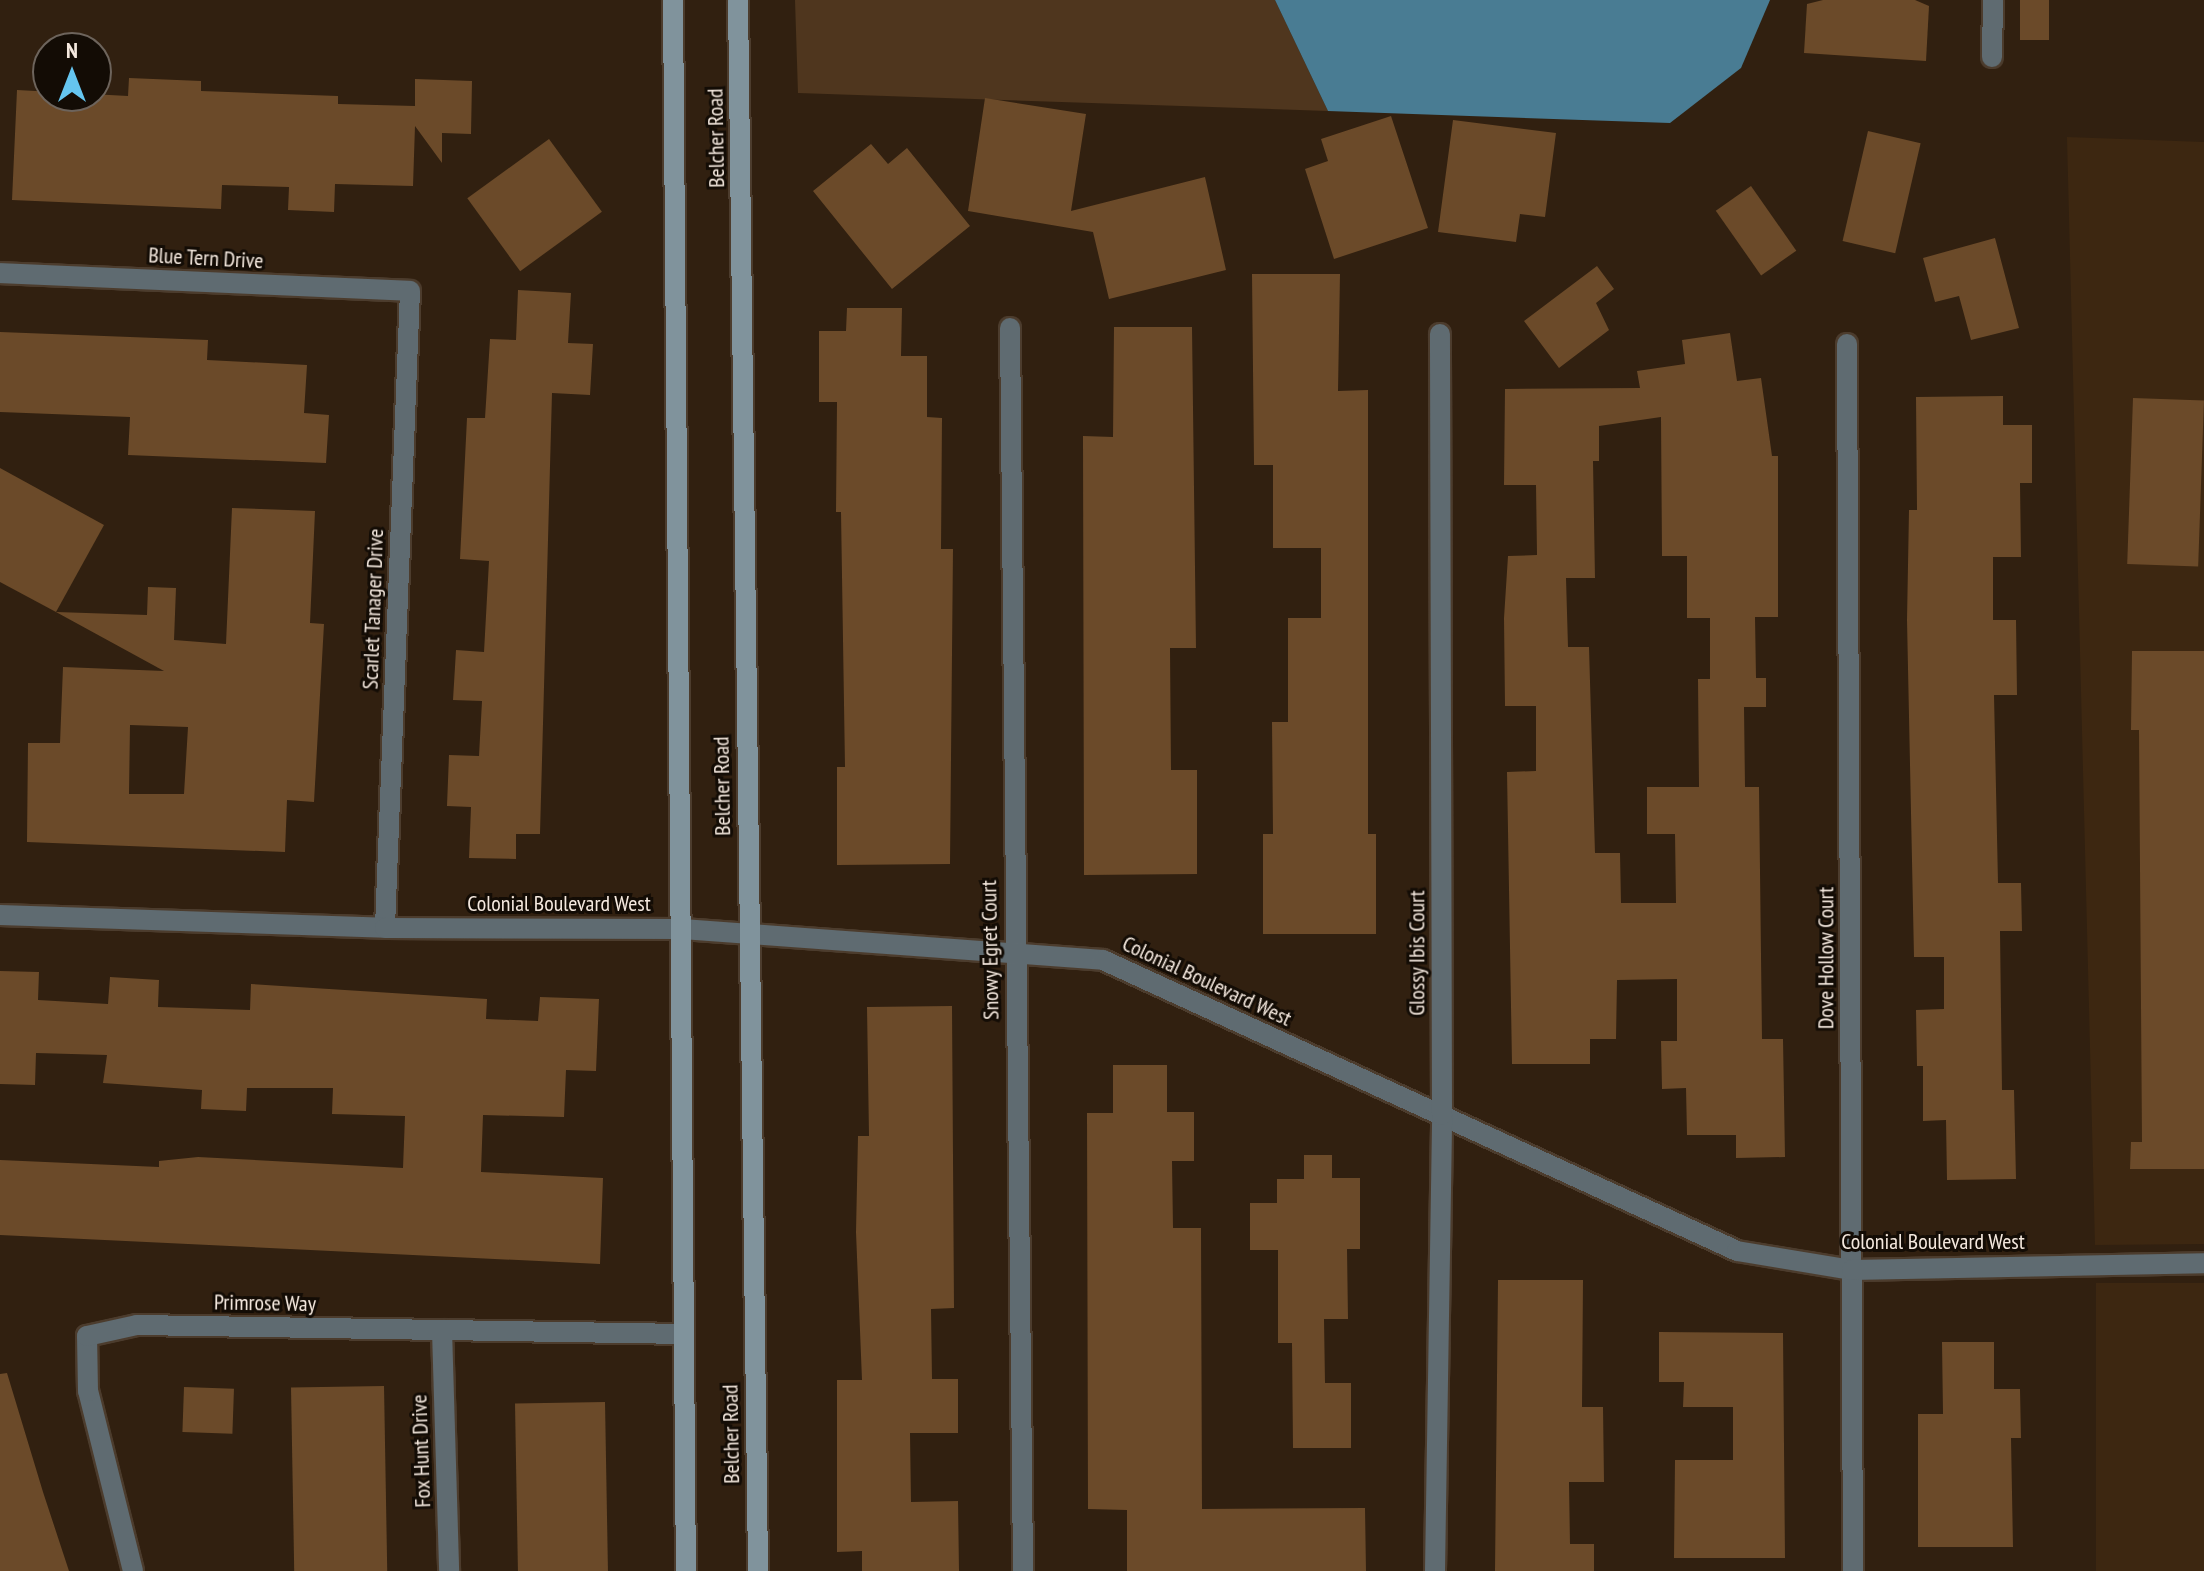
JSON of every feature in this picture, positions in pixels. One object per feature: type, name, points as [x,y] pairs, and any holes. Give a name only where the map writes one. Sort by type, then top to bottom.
[{"type":"main road","name":"Belcher Road","points":[[673,0],[686,1571]]},
{"type":"main road","name":"Belcher Road","points":[[738,0],[758,1571]]},
{"type":"street","points":[[1992,57],[1993,0]]},
{"type":"street","name":"Blue Tern Drive","points":[[0,273],[410,291]]},
{"type":"street","name":"Scarlet Tanager Drive","points":[[385,928],[410,291]]},
{"type":"street","name":"Snowy Egret Court","points":[[1010,328],[1014,951],[1023,1571]]},
{"type":"street","name":"Glossy Ibis Court","points":[[1435,1571],[1442,1115],[1440,334]]},
{"type":"street","name":"Dove Hollow Court","points":[[1847,344],[1853,1571]]},
{"type":"street","name":"Colonial Boulevard West","points":[[0,915],[385,928],[682,929],[1014,951],[1103,960],[1737,1251],[1852,1270],[2204,1263]]},
{"type":"street","name":"Primrose Way","points":[[133,1571],[88,1391],[87,1336],[137,1325],[683,1334]]},
{"type":"street","name":"Fox Hunt Drive","points":[[442,1330],[449,1571]]},
{"type":"shaded area","points":[[795,0],[1275,0],[1328,111],[798,93]]},
{"type":"shaded area","points":[[2067,137],[2204,142],[2204,1244],[2095,1245]]},
{"type":"shaded area","points":[[2096,1283],[2204,1283],[2204,1571],[2096,1571]]},
{"type":"water","points":[[1275,0],[1770,0],[1741,68],[1670,123],[1328,111]]},
{"type":"building","points":[[1823,0],[1915,0],[1929,6],[1926,61],[1804,53],[1807,4]]},
{"type":"building","points":[[2020,0],[2049,0],[2049,40],[2020,40]]},
{"type":"building","points":[[129,78],[201,81],[201,91],[338,96],[338,104],[415,106],[415,79],[472,81],[471,134],[442,133],[442,163],[415,126],[413,186],[335,184],[334,212],[288,210],[289,187],[222,185],[221,209],[12,200],[17,90],[32,91],[32,112],[112,112],[112,95],[128,96]]},
{"type":"building","points":[[985,98],[1086,114],[1071,211],[1205,177],[1226,270],[1109,299],[1093,232],[968,211]]},
{"type":"building","points":[[1391,116],[1428,228],[1334,259],[1305,169],[1328,161],[1321,139]]},
{"type":"building","points":[[1453,120],[1556,133],[1545,217],[1520,214],[1516,242],[1438,232]]},
{"type":"building","points":[[1868,131],[1921,143],[1895,253],[1843,241]]},
{"type":"building","points":[[549,139],[602,212],[520,271],[467,198]]},
{"type":"building","points":[[871,144],[888,164],[907,148],[970,226],[892,289],[813,191]]},
{"type":"building","points":[[1751,186],[1796,251],[1761,275],[1716,211]]},
{"type":"building","points":[[1995,238],[2019,328],[1971,340],[1959,296],[1935,302],[1923,258]]},
{"type":"building","points":[[1597,266],[1614,289],[1596,303],[1609,330],[1559,368],[1524,321]]},
{"type":"building","points":[[1252,274],[1340,274],[1338,391],[1368,390],[1368,834],[1376,834],[1376,934],[1263,934],[1263,834],[1273,834],[1272,722],[1288,722],[1288,618],[1321,618],[1321,548],[1273,548],[1273,465],[1254,465]]},
{"type":"building","points":[[518,290],[571,293],[568,343],[593,344],[590,395],[552,393],[540,834],[516,834],[516,859],[469,858],[471,807],[447,806],[449,755],[479,756],[482,701],[453,700],[456,650],[484,652],[489,561],[460,559],[467,418],[485,418],[490,339],[516,340]]},
{"type":"building","points":[[847,308],[902,308],[901,356],[927,356],[927,417],[942,418],[941,549],[953,549],[950,864],[837,865],[837,767],[845,767],[841,512],[836,512],[837,402],[819,402],[819,331],[846,331]]},
{"type":"building","points":[[1114,327],[1192,327],[1196,648],[1170,648],[1171,770],[1197,770],[1197,874],[1084,875],[1083,436],[1113,437]]},
{"type":"building","points":[[0,332],[208,340],[207,360],[307,365],[304,413],[329,415],[326,463],[128,455],[130,417],[0,412]]},
{"type":"building","points":[[1730,333],[1737,381],[1761,378],[1772,456],[1778,456],[1778,617],[1755,617],[1756,678],[1766,678],[1766,707],[1744,707],[1745,787],[1759,787],[1762,1039],[1783,1039],[1785,1157],[1736,1158],[1736,1135],[1687,1135],[1686,1088],[1662,1089],[1661,1041],[1677,1041],[1677,979],[1617,980],[1616,1039],[1590,1039],[1590,1064],[1512,1064],[1507,772],[1536,771],[1536,706],[1505,706],[1504,618],[1508,556],[1537,555],[1536,485],[1504,485],[1505,389],[1640,388],[1637,371],[1685,364],[1682,340]],"holes":[[[1661,417],[1662,556],[1687,556],[1687,618],[1710,618],[1710,679],[1698,679],[1699,787],[1647,787],[1647,834],[1675,834],[1676,903],[1621,903],[1620,853],[1595,853],[1589,647],[1568,647],[1566,578],[1595,578],[1593,461],[1599,461],[1599,426]]]},
{"type":"building","points":[[2003,396],[2003,425],[2032,425],[2032,483],[2020,483],[2021,557],[1993,557],[1993,620],[2016,620],[2017,695],[1994,695],[1998,883],[2021,883],[2022,931],[2000,931],[2002,1090],[2014,1090],[2016,1179],[1947,1180],[1946,1120],[1923,1121],[1923,1066],[1917,1066],[1916,1010],[1944,1009],[1944,957],[1914,957],[1907,620],[1909,510],[1917,510],[1916,397]]},
{"type":"building","points":[[2133,398],[2204,400],[2198,566],[2127,564]]},
{"type":"building","points":[[0,468],[104,525],[56,612],[0,582]]},
{"type":"building","points":[[232,508],[315,511],[310,623],[324,624],[314,802],[287,800],[285,852],[27,842],[28,743],[60,743],[63,667],[164,671],[56,612],[147,615],[148,587],[176,588],[174,640],[226,644]],"holes":[[[130,725],[188,727],[184,794],[129,794]]]},
{"type":"building","points":[[2132,651],[2204,651],[2204,1169],[2130,1169],[2131,1142],[2142,1142],[2139,730],[2131,730]]},
{"type":"building","points":[[0,971],[39,972],[38,1000],[108,1004],[110,977],[159,980],[158,1007],[250,1010],[251,984],[487,999],[486,1019],[538,1021],[540,997],[599,999],[596,1071],[566,1070],[564,1117],[483,1115],[481,1172],[603,1178],[600,1264],[0,1235],[0,1160],[159,1167],[159,1161],[198,1157],[403,1168],[405,1116],[332,1114],[333,1088],[247,1088],[246,1111],[201,1109],[202,1090],[103,1083],[107,1055],[36,1053],[35,1085],[0,1084]]},
{"type":"building","points":[[952,1006],[954,1308],[931,1309],[932,1379],[958,1379],[958,1433],[910,1433],[911,1502],[958,1501],[959,1571],[862,1571],[862,1551],[837,1552],[837,1380],[862,1380],[856,1232],[858,1136],[869,1136],[867,1007]]},
{"type":"building","points":[[1113,1065],[1167,1065],[1167,1112],[1194,1112],[1194,1161],[1172,1161],[1173,1228],[1201,1228],[1202,1509],[1365,1508],[1366,1571],[1127,1571],[1127,1510],[1088,1509],[1087,1113],[1113,1113]]},
{"type":"building","points":[[1304,1155],[1332,1155],[1332,1178],[1360,1178],[1360,1249],[1347,1249],[1348,1319],[1324,1319],[1325,1383],[1351,1383],[1351,1448],[1293,1448],[1292,1343],[1278,1343],[1278,1250],[1250,1250],[1250,1203],[1277,1203],[1277,1179],[1304,1179]]},
{"type":"building","points":[[1498,1280],[1583,1280],[1582,1407],[1603,1407],[1604,1482],[1569,1482],[1570,1544],[1594,1544],[1594,1571],[1495,1571]]},
{"type":"building","points":[[1659,1332],[1783,1333],[1785,1558],[1674,1558],[1675,1460],[1733,1460],[1733,1407],[1683,1407],[1684,1382],[1659,1382]]},
{"type":"building","points":[[1942,1342],[1994,1342],[1994,1389],[2020,1389],[2021,1438],[2011,1438],[2013,1547],[1918,1547],[1918,1414],[1943,1414]]},
{"type":"building","points":[[7,1373],[69,1571],[0,1571],[0,1374]]},
{"type":"building","points":[[384,1386],[387,1571],[294,1571],[291,1388]]},
{"type":"building","points":[[184,1387],[234,1389],[232,1434],[182,1432]]},
{"type":"building","points":[[605,1402],[608,1571],[518,1571],[515,1404]]}]
